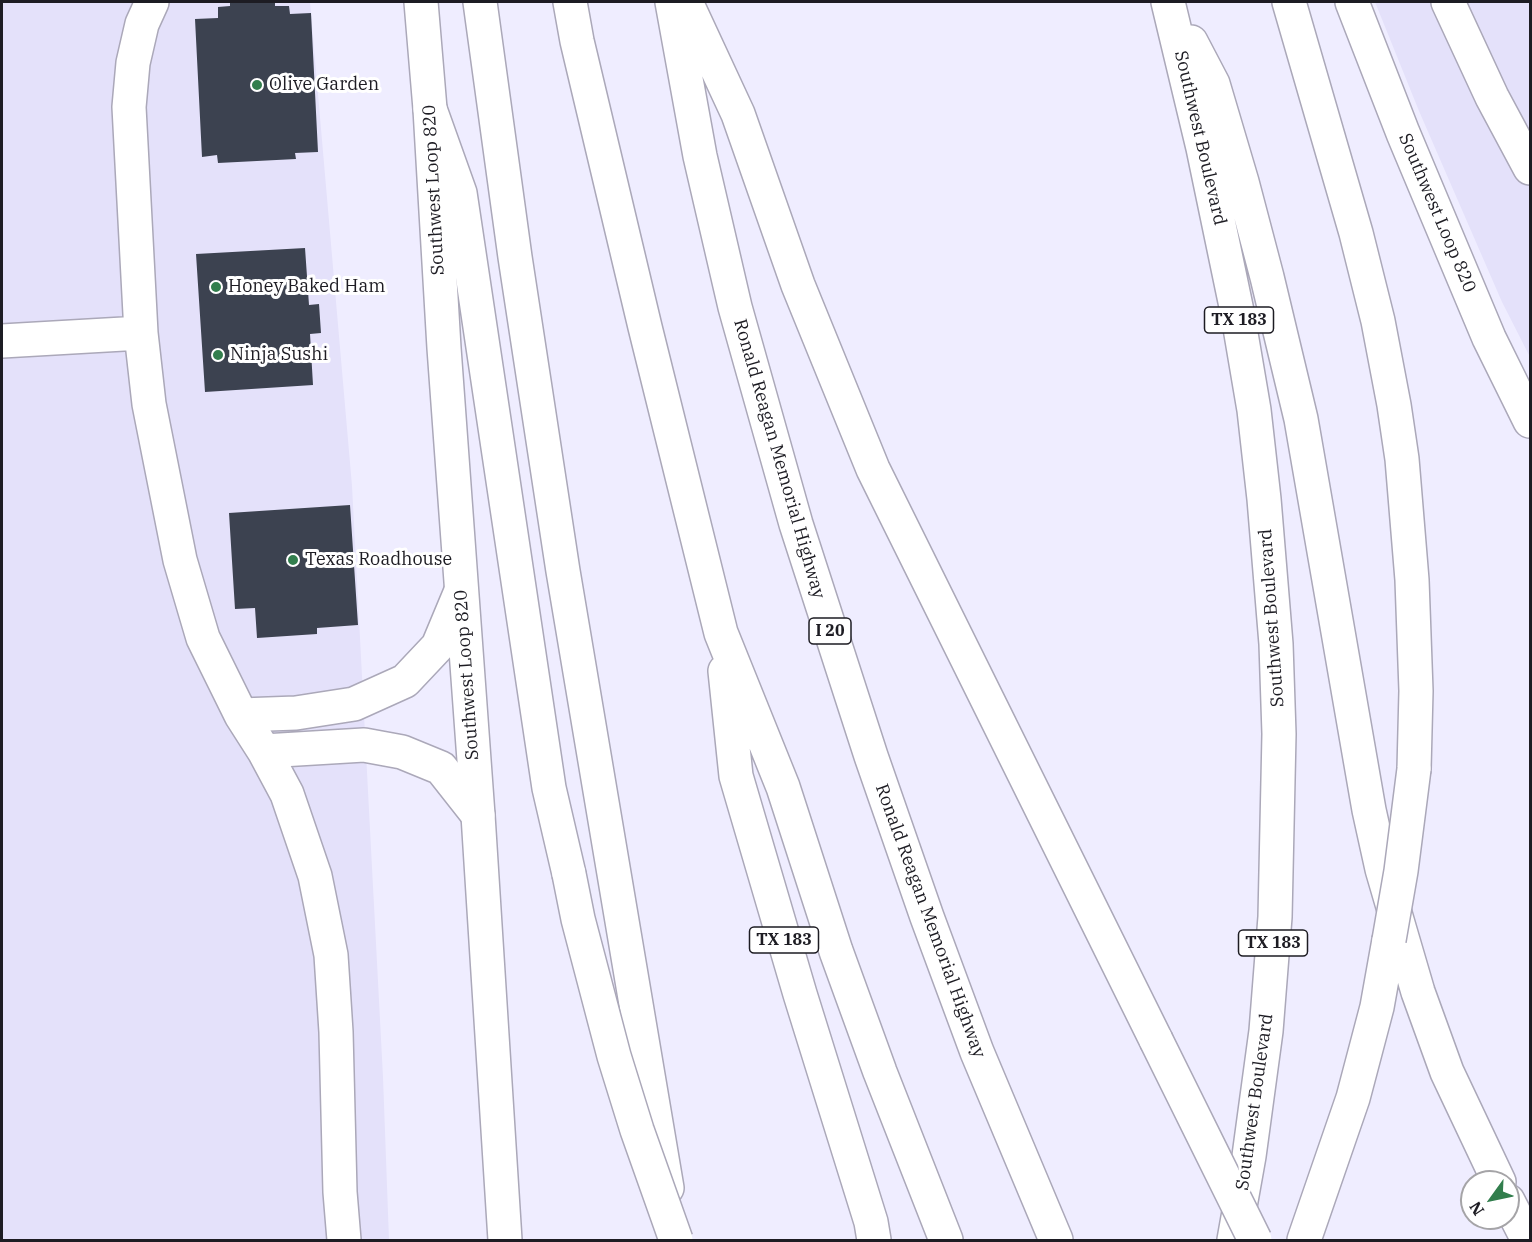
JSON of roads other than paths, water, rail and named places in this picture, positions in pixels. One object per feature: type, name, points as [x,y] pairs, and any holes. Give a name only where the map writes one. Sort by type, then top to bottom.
[{"type":"main road","points":[[152,2],[142,24],[133,63],[129,107],[141,333],[149,404],[180,560],[203,638],[241,715],[287,794],[315,876],[331,955],[344,1240]]},
{"type":"main road","name":"Southwest Loop 820","points":[[421,2],[478,815],[505,1240]]},
{"type":"main road","points":[[480,2],[513,246],[563,571],[676,1240]]},
{"type":"main road","points":[[570,2],[577,41],[645,327],[721,633],[783,787],[836,951],[879,1072],[946,1240]]},
{"type":"main road","name":"Ronald Reagan Memorial Highway","points":[[672,2],[700,156],[735,307],[796,524],[871,756],[927,917],[977,1052],[1056,1240]]},
{"type":"main road","points":[[686,2],[738,114],[798,285],[873,469],[1255,1240]]},
{"type":"main road","points":[[1169,2],[1213,84],[1267,277],[1301,419],[1369,810],[1397,926],[1447,1072],[1493,1170]]},
{"type":"main road","name":"Southwest Boulevard","points":[[1169,2],[1203,148],[1238,316],[1254,410],[1276,644],[1279,734],[1275,917],[1266,1031],[1249,1156],[1234,1240]]},
{"type":"main road","points":[[1290,2],[1356,233],[1378,321],[1394,405],[1402,459],[1412,580],[1416,691],[1414,769],[1401,871],[1377,1007],[1353,1098],[1304,1240]]},
{"type":"main road","name":"Southwest Loop 820","points":[[1352,2],[1403,132],[1489,338],[1530,421]]},
{"type":"main road","points":[[1448,2],[1492,97],[1530,168]]},
{"type":"main road","points":[[430,110],[460,193],[549,788],[578,919],[614,1056],[676,1240]]},
{"type":"main road","points":[[2,341],[141,333]]},
{"type":"main road","points":[[241,715],[296,713],[354,704],[405,681],[438,646],[461,591]]},
{"type":"main road","name":"TX 183","points":[[721,633],[736,776],[800,994],[871,1222],[874,1240]]},
{"type":"main road","points":[[264,751],[364,745],[402,752],[441,768],[478,815]]},
{"type":"main road","points":[[1520,1224],[1528,1240]]},
{"type":"place","name":"Olive Garden","points":[[257,85]]},
{"type":"place","name":"Honey Baked Ham","points":[[216,287]]},
{"type":"place","name":"Ninja Sushi","points":[[218,355]]},
{"type":"place","name":"Texas Roadhouse","points":[[293,560]]}]
